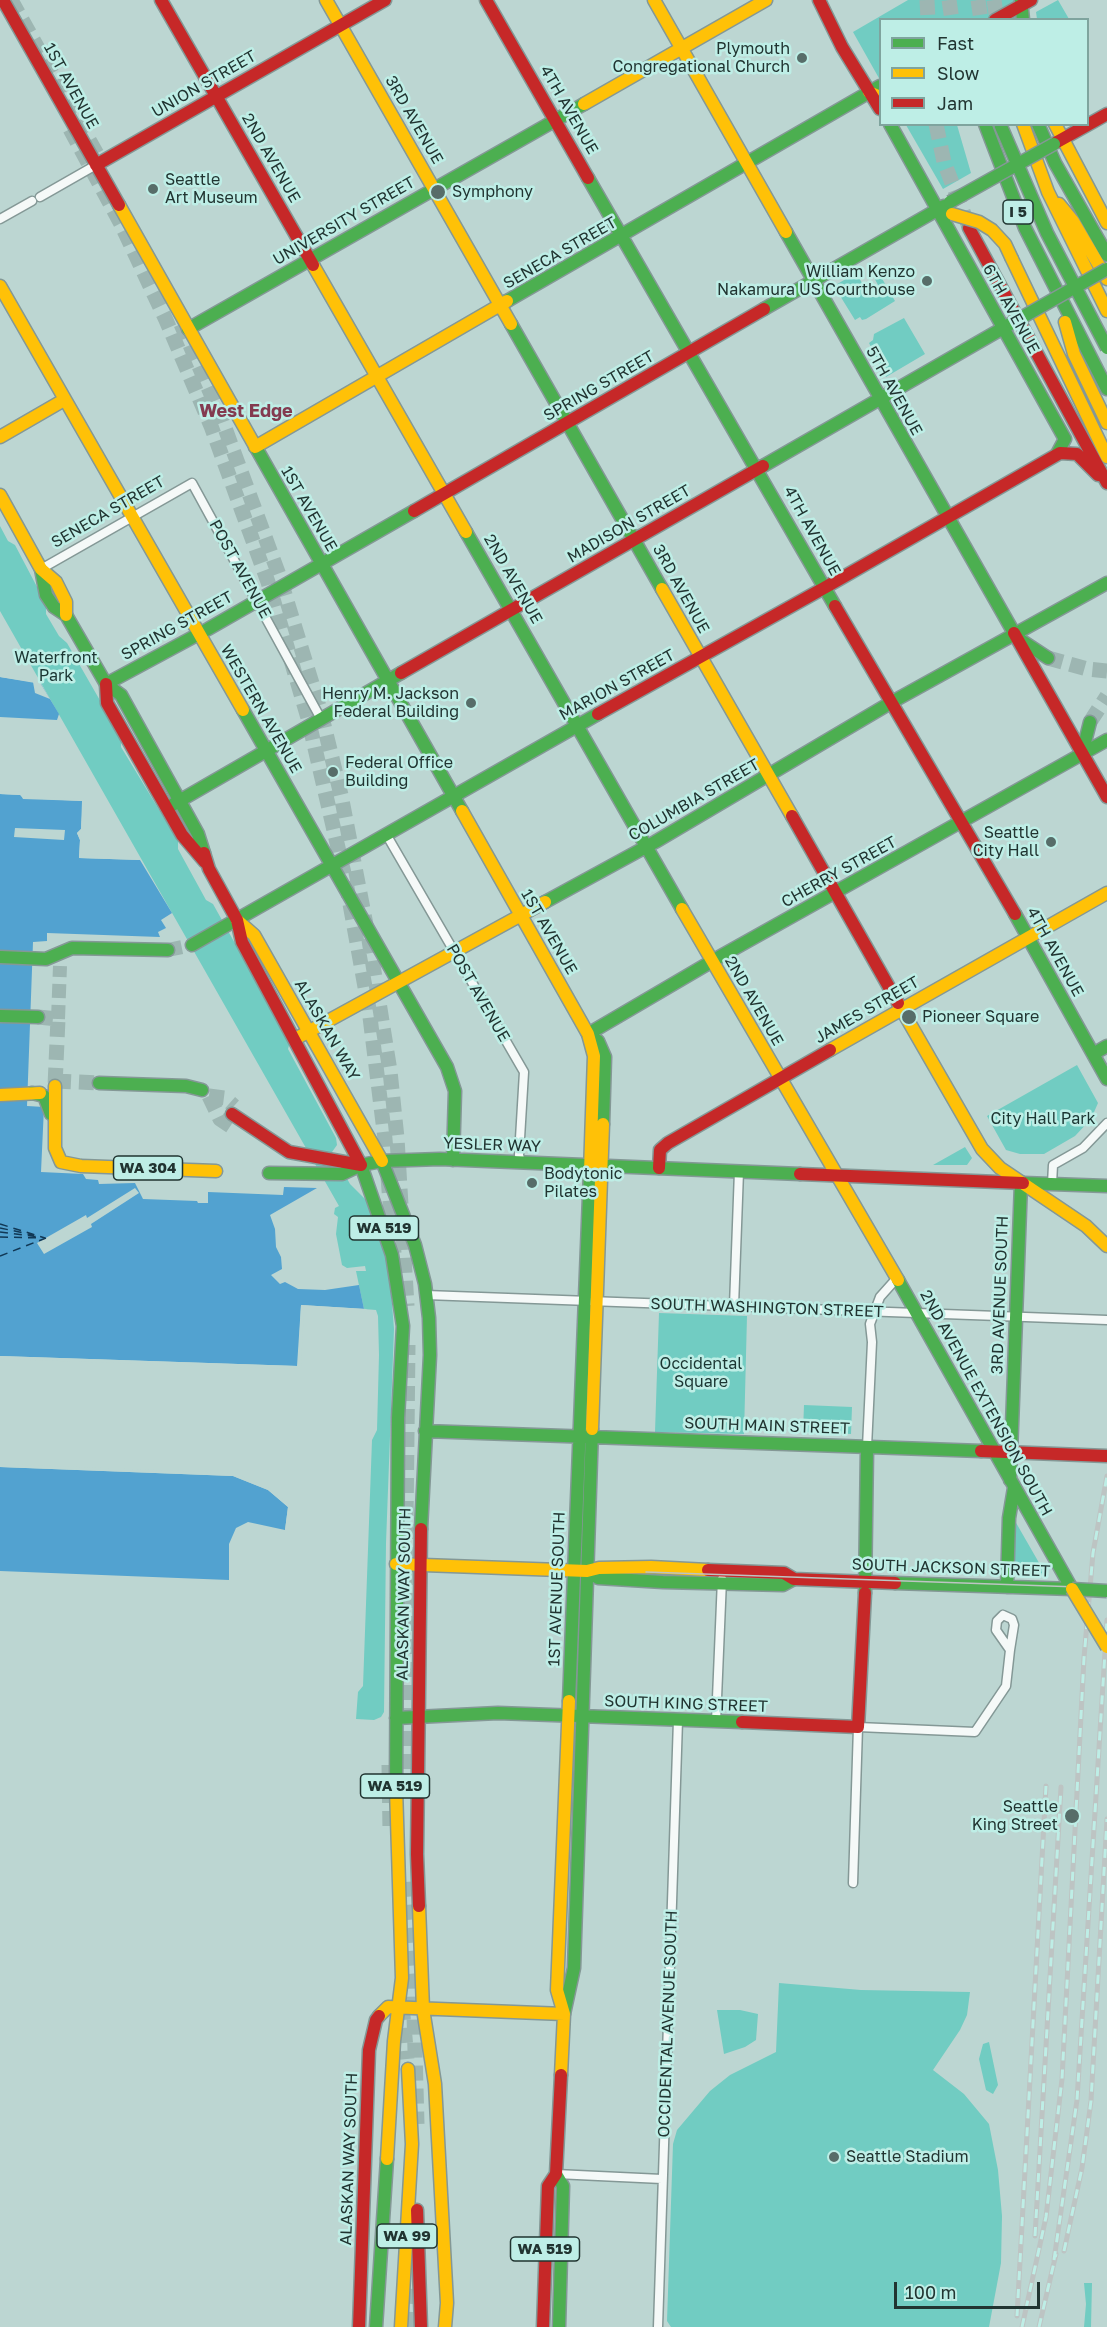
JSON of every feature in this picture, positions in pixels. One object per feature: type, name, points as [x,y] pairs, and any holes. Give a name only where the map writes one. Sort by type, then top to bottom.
[{"type":"main road","name":"1ST AVENUE","points":[[3,0],[588,1034],[594,1056],[596,1165]]},
{"type":"main road","name":"2ND AVENUE","points":[[161,0],[836,1175]]},
{"type":"main road","name":"3RD AVENUE","points":[[326,0],[982,1149],[1000,1168],[1086,1226],[1107,1246]]},
{"type":"main road","name":"UNION STREET","points":[[96,165],[385,0]]},
{"type":"main road","name":"4TH AVENUE","points":[[486,0],[824,588],[963,822],[1107,1079]]},
{"type":"main road","name":"5TH AVENUE","points":[[654,0],[1107,797]]},
{"type":"main road","name":"UNIVERSITY STREET","points":[[188,329],[766,0]]},
{"type":"main road","points":[[819,0],[877,91]]},
{"type":"main road","points":[[998,18],[1024,2]]},
{"type":"main road","points":[[1023,18],[1024,2]]},
{"type":"main road","name":"SENECA STREET","points":[[255,447],[877,91]]},
{"type":"main road","points":[[1089,124],[1107,114]]},
{"type":"main road","name":"6TH AVENUE","points":[[891,126],[937,209],[1008,325],[1065,439],[1057,454]]},
{"type":"main road","name":"I 5","points":[[986,126],[1007,186],[1058,296],[1107,389]]},
{"type":"main road","points":[[1001,126],[1047,233],[1107,348]]},
{"type":"main road","name":"I 5","points":[[1024,126],[1048,192],[1106,308]]},
{"type":"main road","points":[[1039,126],[1055,163],[1107,255]]},
{"type":"main road","points":[[1055,126],[1058,142],[1107,223]]},
{"type":"main road","points":[[937,209],[951,208],[1086,126]]},
{"type":"main road","points":[[1048,192],[1074,221],[1107,279]]},
{"type":"main road","points":[[951,208],[992,230],[1005,244],[1055,353],[1107,457]]},
{"type":"main road","name":"SPRING STREET","points":[[106,684],[257,601],[937,209]]},
{"type":"main road","points":[[969,228],[1107,484]]},
{"type":"main road","name":"MADISON STREET","points":[[167,808],[1107,268]]},
{"type":"main road","name":"WESTERN AVENUE","points":[[0,286],[447,1067],[455,1091],[453,1160]]},
{"type":"main road","name":"I 5","points":[[1058,296],[1074,354],[1107,423]]},
{"type":"main road","points":[[0,437],[64,400]]},
{"type":"main road","points":[[1057,454],[1064,452],[1077,454],[1107,484]]},
{"type":"main road","name":"MARION STREET","points":[[192,945],[452,795],[824,588],[1057,454]]},
{"type":"main road","name":"ALASKAN WAY","points":[[0,495],[41,569],[56,582],[61,590],[66,602],[66,615],[106,684],[121,695],[198,834],[209,868],[237,920],[242,942],[362,1165]]},
{"type":"main road","name":"COLUMBIA STREET","points":[[295,1039],[647,847],[892,702],[1107,583]]},
{"type":"main road","points":[[1013,635],[1048,658]]},
{"type":"main road","name":"ALASKAN WAY","points":[[106,684],[107,702],[186,840],[209,868]]},
{"type":"main road","points":[[1082,754],[1090,722]]},
{"type":"main road","name":"CHERRY STREET","points":[[588,1034],[712,961],[1107,740]]},
{"type":"main road","name":"JAMES STREET","points":[[659,1168],[660,1150],[666,1144],[1107,893]]},
{"type":"main road","name":"ALASKAN WAY","points":[[237,920],[254,935],[382,1161]]},
{"type":"main road","points":[[0,957],[58,961],[72,948],[168,950]]},
{"type":"main road","points":[[0,1016],[38,1017]]},
{"type":"main road","points":[[1093,1054],[1107,1046]]},
{"type":"main road","points":[[99,1083],[186,1086],[202,1090]]},
{"type":"main road","points":[[0,1095],[55,1090],[55,1148],[61,1162],[73,1166]]},
{"type":"main road","points":[[32,1093],[44,1096],[51,1108],[50,1153],[61,1164],[73,1166]]},
{"type":"main road","points":[[233,1116],[289,1152],[362,1165]]},
{"type":"main road","name":"YESLER WAY","points":[[269,1173],[342,1174],[362,1165],[399,1159],[1107,1185]]},
{"type":"main road","name":"ALASKAN WAY SOUTH","points":[[382,1161],[415,1245],[426,1295],[430,1345],[419,1565],[419,1716],[416,1790],[423,2009],[435,2084],[447,2303],[445,2327]]},
{"type":"main road","name":"ALASKAN WAY SOUTH","points":[[359,2327],[371,2034],[383,2010],[398,2007],[402,1978],[395,1790],[396,1564],[399,1395],[403,1326],[400,1293],[389,1242],[362,1165]]},
{"type":"main road","name":"1ST AVENUE SOUTH","points":[[543,2327],[548,2186],[556,2174],[564,2014],[574,1968],[582,1716],[581,1570],[596,1165]]},
{"type":"main road","name":"WA 304","points":[[73,1166],[216,1171]]},
{"type":"main road","name":"2ND AVENUE EXTENSION SOUTH","points":[[836,1175],[1107,1647]]},
{"type":"main road","name":"3RD AVENUE SOUTH","points":[[1007,1587],[1021,1182]]},
{"type":"main road","name":"SOUTH MAIN STREET","points":[[425,1431],[1107,1456]]},
{"type":"main road","points":[[858,1727],[866,1581],[867,1447]]},
{"type":"main road","name":"SOUTH JACKSON STREET","points":[[396,1564],[581,1570],[632,1567],[722,1570],[784,1573],[794,1579],[1107,1591]]},
{"type":"main road","name":"1ST AVENUE SOUTH","points":[[564,2014],[557,1990],[568,1716],[581,1570]]},
{"type":"main road","name":"SOUTH JACKSON STREET","points":[[581,1570],[598,1578],[722,1584],[783,1585],[794,1579]]},
{"type":"main road","name":"SOUTH KING STREET","points":[[396,1718],[498,1713],[858,1727]]},
{"type":"main road","points":[[376,2327],[398,2007],[564,2014]]},
{"type":"main road","name":"WA 99","points":[[401,2327],[412,2144],[408,2069]]},
{"type":"main road","points":[[412,2144],[421,2327]]},
{"type":"main road","name":"1ST AVENUE SOUTH","points":[[556,2174],[563,2186],[559,2327]]},
{"type":"street","name":"UNION STREET","points":[[0,219],[96,165]]},
{"type":"street","name":"SENECA STREET","points":[[41,569],[192,483]]},
{"type":"street","name":"POST AVENUE","points":[[192,483],[321,719]]},
{"type":"street","name":"POST AVENUE","points":[[386,834],[524,1072],[519,1155],[521,1162]]},
{"type":"street","points":[[1052,1184],[1052,1168],[1056,1163],[1083,1148],[1107,1123]]},
{"type":"street","points":[[734,1306],[739,1171]]},
{"type":"street","points":[[867,1447],[872,1312],[885,1289],[897,1278]]},
{"type":"street","name":"SOUTH WASHINGTON STREET","points":[[426,1295],[1107,1320]]},
{"type":"street","points":[[716,1722],[722,1570]]},
{"type":"street","name":"SOUTH KING STREET","points":[[858,1727],[975,1732],[1006,1686],[1010,1650]]},
{"type":"street","name":"OCCIDENTAL AVENUE SOUTH","points":[[658,2327],[678,1720]]},
{"type":"street","points":[[853,1883],[858,1727]]},
{"type":"street","points":[[556,2174],[662,2179]]},
{"type":"green space","points":[[908,0],[1016,0],[1017,18],[879,18],[879,78],[853,32]]},
{"type":"green space","points":[[1058,0],[1068,18],[1037,18],[1036,12]]},
{"type":"green space","points":[[907,126],[957,126],[971,173],[943,189]]},
{"type":"green space","points":[[873,263],[895,301],[866,319],[862,320],[860,317],[855,320],[834,286],[856,273],[867,291],[878,285],[868,266]]},
{"type":"green space","points":[[904,318],[925,354],[886,377],[869,343],[873,340],[874,334]]},
{"type":"green space","name":"Waterfront Park","points":[[0,526],[8,541],[15,545],[46,604],[46,614],[59,636],[67,643],[121,737],[121,747],[178,841],[178,849],[206,900],[213,904],[290,1042],[288,1049],[336,1138],[337,1145],[332,1152],[350,1184],[366,1200],[381,1238],[390,1278],[394,1329],[386,1543],[384,1712],[381,1717],[374,1720],[356,1719],[358,1692],[363,1686],[372,1440],[377,1430],[379,1355],[378,1316],[376,1310],[364,1309],[356,1271],[366,1271],[365,1266],[347,1268],[342,1265],[336,1234],[338,1217],[334,1214],[335,1208],[339,1206],[0,611]]},
{"type":"green space","name":"City Hall Park","points":[[1077,1065],[1098,1103],[1091,1119],[1075,1136],[1044,1154],[1020,1154],[1006,1150],[987,1116]]},
{"type":"green space","points":[[965,1147],[972,1158],[967,1165],[933,1165]]},
{"type":"green space","name":"Occidental Square","points":[[659,1313],[747,1316],[744,1434],[655,1432]]},
{"type":"green space","points":[[804,1405],[852,1407],[851,1434],[803,1432]]},
{"type":"green space","points":[[1015,1521],[1042,1568],[1043,1575],[1013,1574]]},
{"type":"green space","name":"Seattle Stadium","points":[[779,1983],[861,1990],[970,1992],[967,2015],[960,2030],[933,2070],[964,2094],[989,2124],[998,2170],[1002,2216],[1001,2263],[989,2327],[671,2327],[667,2321],[673,2144],[677,2130],[710,2091],[730,2075],[776,2052]]},
{"type":"green space","points":[[717,2010],[740,2010],[758,2014],[756,2040],[745,2047],[724,2054]]},
{"type":"green space","points":[[989,2042],[998,2085],[993,2094],[986,2090],[979,2059],[983,2044]]},
{"type":"green space","points":[[1084,2283],[1092,2283],[1091,2327],[1084,2327],[1086,2304]]},
{"type":"shaded area","points":[[0,677],[41,684],[59,714],[57,720],[0,717]]},
{"type":"shaded area","points":[[0,794],[21,795],[23,799],[83,801],[81,829],[77,833],[80,840],[79,858],[140,860],[172,913],[161,920],[166,928],[158,932],[160,937],[47,933],[47,941],[33,942],[27,1106],[44,1107],[41,1172],[83,1174],[86,1179],[98,1180],[99,1184],[135,1183],[143,1199],[197,1201],[198,1203],[208,1203],[208,1192],[283,1195],[284,1187],[317,1188],[270,1215],[275,1229],[276,1247],[281,1257],[282,1269],[271,1275],[280,1284],[285,1282],[298,1289],[325,1290],[359,1285],[364,1309],[301,1305],[298,1366],[0,1356]]},
{"type":"shaded area","points":[[0,1467],[233,1476],[268,1490],[288,1507],[285,1530],[248,1522],[236,1528],[229,1544],[229,1580],[0,1571]]},
{"type":"pier","points":[[0,674],[39,681],[50,699],[35,693],[33,682],[0,677]]},
{"type":"pier","points":[[0,791],[21,792],[24,796],[84,799],[84,830],[80,835],[83,840],[82,855],[139,857],[140,860],[79,858],[80,840],[77,833],[81,829],[82,801],[23,798],[20,795],[0,794]]},
{"type":"pier","points":[[15,828],[65,830],[64,840],[14,837]]},
{"type":"pier","points":[[135,1188],[139,1193],[91,1224],[92,1227],[44,1254],[37,1243],[86,1215],[87,1218]]},
{"type":"pier","points":[[301,1305],[367,1309],[364,1312],[304,1308],[301,1366],[298,1369],[0,1359],[0,1356],[297,1366]]},
{"type":"pier","points":[[0,1464],[233,1473],[269,1488],[290,1505],[288,1530],[285,1530],[288,1507],[268,1490],[233,1476],[0,1467]]},
{"type":"ferry route","points":[[0,1224],[45,1238]]},
{"type":"ferry route","points":[[0,1228],[34,1235]]},
{"type":"ferry route","points":[[0,1232],[39,1237]]},
{"type":"ferry route","points":[[0,1237],[42,1238]]},
{"type":"ferry route","points":[[0,1256],[46,1238]]},
{"type":"tunnel","points":[[11,0],[103,165]]},
{"type":"tunnel","points":[[927,0],[928,18]]},
{"type":"tunnel","points":[[949,0],[952,18]]},
{"type":"tunnel","points":[[978,0],[981,18]]},
{"type":"tunnel","points":[[994,0],[997,18]]},
{"type":"tunnel","points":[[936,126],[944,162],[969,227]]},
{"type":"tunnel","points":[[70,129],[121,224],[166,320],[211,426],[268,582],[308,718],[346,882],[369,1009],[385,1139],[394,1253]]},
{"type":"tunnel","points":[[181,324],[222,420],[279,575],[321,713],[341,795],[369,940],[390,1071],[397,1138],[407,1306]]},
{"type":"tunnel","points":[[1048,658],[1087,669],[1107,671]]},
{"type":"tunnel","points":[[1090,722],[1107,696]]},
{"type":"tunnel","points":[[168,950],[192,945]]},
{"type":"tunnel","points":[[58,1019],[60,966]]},
{"type":"tunnel","points":[[38,1017],[58,1019],[55,1086]]},
{"type":"tunnel","points":[[56,1081],[99,1083]]},
{"type":"tunnel","points":[[209,1096],[220,1119],[232,1127]]},
{"type":"tunnel","points":[[209,1096],[225,1098],[234,1106]]},
{"type":"tunnel","points":[[403,1792],[408,1345]]},
{"type":"tunnel","points":[[389,1765],[390,1831]]},
{"type":"tunnel","points":[[405,1882],[413,1978],[417,2124]]},
{"type":"tunnel","points":[[402,2005],[407,2059]]},
{"type":"tunnel","points":[[411,2327],[414,2283]]},
{"type":"tram line","points":[[646,1572],[1107,1588]]},
{"type":"railway","points":[[1022,2327],[1046,2217],[1062,2079],[1084,1658],[1093,1553],[1107,1476]]},
{"type":"railway","points":[[1054,2260],[1077,2100],[1107,1620]]},
{"type":"railway","points":[[1017,2316],[1046,1786]]},
{"type":"railway","points":[[1035,2236],[1061,1787]]},
{"type":"railway","points":[[1064,2251],[1082,2168],[1091,2101],[1107,1819]]},
{"type":"railway","points":[[1039,2327],[1056,2254]]},
{"type":"traffic: fast","points":[[1021,0],[1023,18]]},
{"type":"traffic: fast","points":[[507,301],[879,87]]},
{"type":"traffic: fast","points":[[188,329],[584,104]]},
{"type":"traffic: fast","points":[[891,126],[1065,439],[1057,454]]},
{"type":"traffic: fast","points":[[986,126],[1025,228],[1107,389]]},
{"type":"traffic: fast","points":[[1001,126],[1047,233],[1107,348]]},
{"type":"traffic: fast","points":[[1039,126],[1055,163],[1107,255]]},
{"type":"traffic: fast","points":[[950,202],[1054,144]]},
{"type":"traffic: fast","points":[[588,178],[835,606]]},
{"type":"traffic: fast","points":[[764,309],[944,206]]},
{"type":"traffic: fast","points":[[937,209],[952,214]]},
{"type":"traffic: fast","points":[[786,232],[1014,633]]},
{"type":"traffic: fast","points":[[1012,323],[1107,269]]},
{"type":"traffic: fast","points":[[763,466],[1012,323]]},
{"type":"traffic: fast","points":[[511,324],[662,589]]},
{"type":"traffic: fast","points":[[255,446],[462,811]]},
{"type":"traffic: fast","points":[[106,684],[208,629],[414,511]]},
{"type":"traffic: fast","points":[[466,532],[682,909]]},
{"type":"traffic: fast","points":[[41,569],[46,595],[54,607],[66,615],[106,684],[121,695],[198,834],[204,853]]},
{"type":"traffic: fast","points":[[545,902],[655,842],[892,702],[1107,583]]},
{"type":"traffic: fast","points":[[1013,635],[1048,658]]},
{"type":"traffic: fast","points":[[167,808],[401,673]]},
{"type":"traffic: fast","points":[[243,710],[447,1067],[455,1091],[453,1160]]},
{"type":"traffic: fast","points":[[192,945],[598,714]]},
{"type":"traffic: fast","points":[[1082,754],[1090,722]]},
{"type":"traffic: fast","points":[[588,1034],[721,956],[1107,740]]},
{"type":"traffic: fast","points":[[1015,914],[1107,1079]]},
{"type":"traffic: fast","points":[[0,957],[46,959],[72,948],[168,950]]},
{"type":"traffic: fast","points":[[0,1016],[38,1017]]},
{"type":"traffic: fast","points":[[589,1035],[598,1041],[605,1057],[603,1124]]},
{"type":"traffic: fast","points":[[1093,1054],[1107,1046]]},
{"type":"traffic: fast","points":[[99,1083],[186,1086],[202,1090]]},
{"type":"traffic: fast","points":[[32,1093],[44,1096],[51,1114]]},
{"type":"traffic: fast","points":[[382,1161],[440,1159],[800,1174]]},
{"type":"traffic: fast","points":[[269,1173],[342,1174],[361,1165],[382,1161],[415,1245],[425,1284],[429,1318],[430,1355],[421,1529]]},
{"type":"traffic: fast","points":[[361,1165],[392,1255],[403,1326],[398,1418],[396,1788]]},
{"type":"traffic: fast","points":[[569,1701],[590,1171]]},
{"type":"traffic: fast","points":[[1010,1480],[1021,1183]]},
{"type":"traffic: fast","points":[[1023,1183],[1107,1186]]},
{"type":"traffic: fast","points":[[898,1280],[1072,1589]]},
{"type":"traffic: fast","points":[[564,2014],[574,1968],[592,1429]]},
{"type":"traffic: fast","points":[[425,1431],[981,1451]]},
{"type":"traffic: fast","points":[[865,1593],[867,1447]]},
{"type":"traffic: fast","points":[[1007,1587],[1009,1518],[1014,1488]]},
{"type":"traffic: fast","points":[[587,1571],[598,1578],[663,1582],[783,1585],[794,1579]]},
{"type":"traffic: fast","points":[[895,1583],[1072,1589]]},
{"type":"traffic: fast","points":[[1072,1589],[1107,1591]]},
{"type":"traffic: fast","points":[[396,1718],[498,1713],[742,1722]]},
{"type":"traffic: fast","points":[[376,2327],[387,2159]]},
{"type":"traffic: fast","points":[[556,2174],[563,2186],[559,2327]]},
{"type":"traffic: slow","points":[[326,0],[511,324]]},
{"type":"traffic: slow","points":[[654,0],[786,232]]},
{"type":"traffic: slow","points":[[584,104],[766,0]]},
{"type":"traffic: slow","points":[[869,92],[879,97]]},
{"type":"traffic: slow","points":[[1024,126],[1048,192],[1107,311]]},
{"type":"traffic: slow","points":[[1056,126],[1107,223]]},
{"type":"traffic: slow","points":[[1059,204],[1073,221],[1107,279]]},
{"type":"traffic: slow","points":[[119,205],[255,446]]},
{"type":"traffic: slow","points":[[952,214],[979,222],[992,230],[1005,244],[1012,259]]},
{"type":"traffic: slow","points":[[1012,259],[1107,457]]},
{"type":"traffic: slow","points":[[313,265],[466,532]]},
{"type":"traffic: slow","points":[[0,286],[243,710]]},
{"type":"traffic: slow","points":[[255,447],[507,301]]},
{"type":"traffic: slow","points":[[1065,322],[1074,354],[1107,423]]},
{"type":"traffic: slow","points":[[0,437],[64,400]]},
{"type":"traffic: slow","points":[[0,495],[41,569],[56,582],[66,602],[66,615]]},
{"type":"traffic: slow","points":[[662,589],[792,816]]},
{"type":"traffic: slow","points":[[462,811],[588,1034],[594,1056],[590,1171]]},
{"type":"traffic: slow","points":[[830,1050],[1107,893]]},
{"type":"traffic: slow","points":[[295,1039],[545,902]]},
{"type":"traffic: slow","points":[[682,909],[898,1280]]},
{"type":"traffic: slow","points":[[237,920],[254,935],[382,1161]]},
{"type":"traffic: slow","points":[[898,1003],[982,1149],[1000,1168],[1086,1226],[1107,1246]]},
{"type":"traffic: slow","points":[[55,1086],[55,1148],[61,1162],[81,1166],[216,1171]]},
{"type":"traffic: slow","points":[[0,1095],[40,1093]]},
{"type":"traffic: slow","points":[[592,1429],[603,1124]]},
{"type":"traffic: slow","points":[[396,1564],[587,1571],[599,1568],[651,1567],[708,1570]]},
{"type":"traffic: slow","points":[[1072,1589],[1107,1647]]},
{"type":"traffic: slow","points":[[564,2014],[557,1990],[569,1701]]},
{"type":"traffic: slow","points":[[387,2159],[394,2041],[402,1978],[396,1788]]},
{"type":"traffic: slow","points":[[419,1906],[423,2009],[435,2084],[447,2303],[445,2327]]},
{"type":"traffic: slow","points":[[379,2016],[388,2007],[564,2014],[561,2075]]},
{"type":"traffic: slow","points":[[401,2327],[412,2144],[408,2069]]},
{"type":"traffic: jam","points":[[3,0],[119,205]]},
{"type":"traffic: jam","points":[[161,0],[313,265]]},
{"type":"traffic: jam","points":[[96,165],[385,0]]},
{"type":"traffic: jam","points":[[486,0],[588,178]]},
{"type":"traffic: jam","points":[[819,0],[842,47],[879,107]]},
{"type":"traffic: jam","points":[[999,18],[1031,0]]},
{"type":"traffic: jam","points":[[1089,124],[1107,114]]},
{"type":"traffic: jam","points":[[1057,142],[1086,126]]},
{"type":"traffic: jam","points":[[969,228],[1107,483]]},
{"type":"traffic: jam","points":[[414,511],[764,309]]},
{"type":"traffic: jam","points":[[824,588],[1060,453],[1077,454],[1098,475]]},
{"type":"traffic: jam","points":[[401,673],[763,466]]},
{"type":"traffic: jam","points":[[598,714],[824,588]]},
{"type":"traffic: jam","points":[[835,606],[1015,914]]},
{"type":"traffic: jam","points":[[1014,633],[1107,797]]},
{"type":"traffic: jam","points":[[106,684],[107,703],[182,835],[205,862]]},
{"type":"traffic: jam","points":[[792,816],[898,1003]]},
{"type":"traffic: jam","points":[[204,853],[209,869],[237,920],[242,942],[361,1165]]},
{"type":"traffic: jam","points":[[659,1168],[660,1150],[668,1143],[830,1050]]},
{"type":"traffic: jam","points":[[232,1114],[289,1152],[361,1165]]},
{"type":"traffic: jam","points":[[800,1174],[1023,1183]]},
{"type":"traffic: jam","points":[[981,1451],[1107,1456]]},
{"type":"traffic: jam","points":[[419,1906],[417,1854],[421,1529]]},
{"type":"traffic: jam","points":[[708,1570],[784,1573],[794,1579],[895,1583]]},
{"type":"traffic: jam","points":[[742,1722],[858,1727],[865,1593]]},
{"type":"traffic: jam","points":[[359,2327],[369,2050],[379,2016]]},
{"type":"traffic: jam","points":[[543,2327],[548,2186],[556,2174],[561,2075]]},
{"type":"traffic: jam","points":[[417,2210],[421,2327]]},
{"type":"place","name":"Plymouth Congregational Church","points":[[802,58]]},
{"type":"place","name":"Seattle Art Museum","points":[[153,189]]},
{"type":"place","name":"Symphony","points":[[438,192]]},
{"type":"place","name":"William Kenzo Nakamura US Courthouse","points":[[927,281]]},
{"type":"place","name":"Henry M. Jackson Federal Building","points":[[471,703]]},
{"type":"place","name":"Federal Office Building","points":[[333,772]]},
{"type":"place","name":"Seattle City Hall","points":[[1051,842]]},
{"type":"place","name":"Pioneer Square","points":[[909,1017]]},
{"type":"place","name":"Bodytonic Pilates","points":[[532,1183]]},
{"type":"place","name":"Seattle King Street","points":[[1072,1816]]},
{"type":"place","name":"Seattle Stadium","points":[[834,2157]]},
{"type":"district","name":"West Edge","points":[[246,411]]}]
